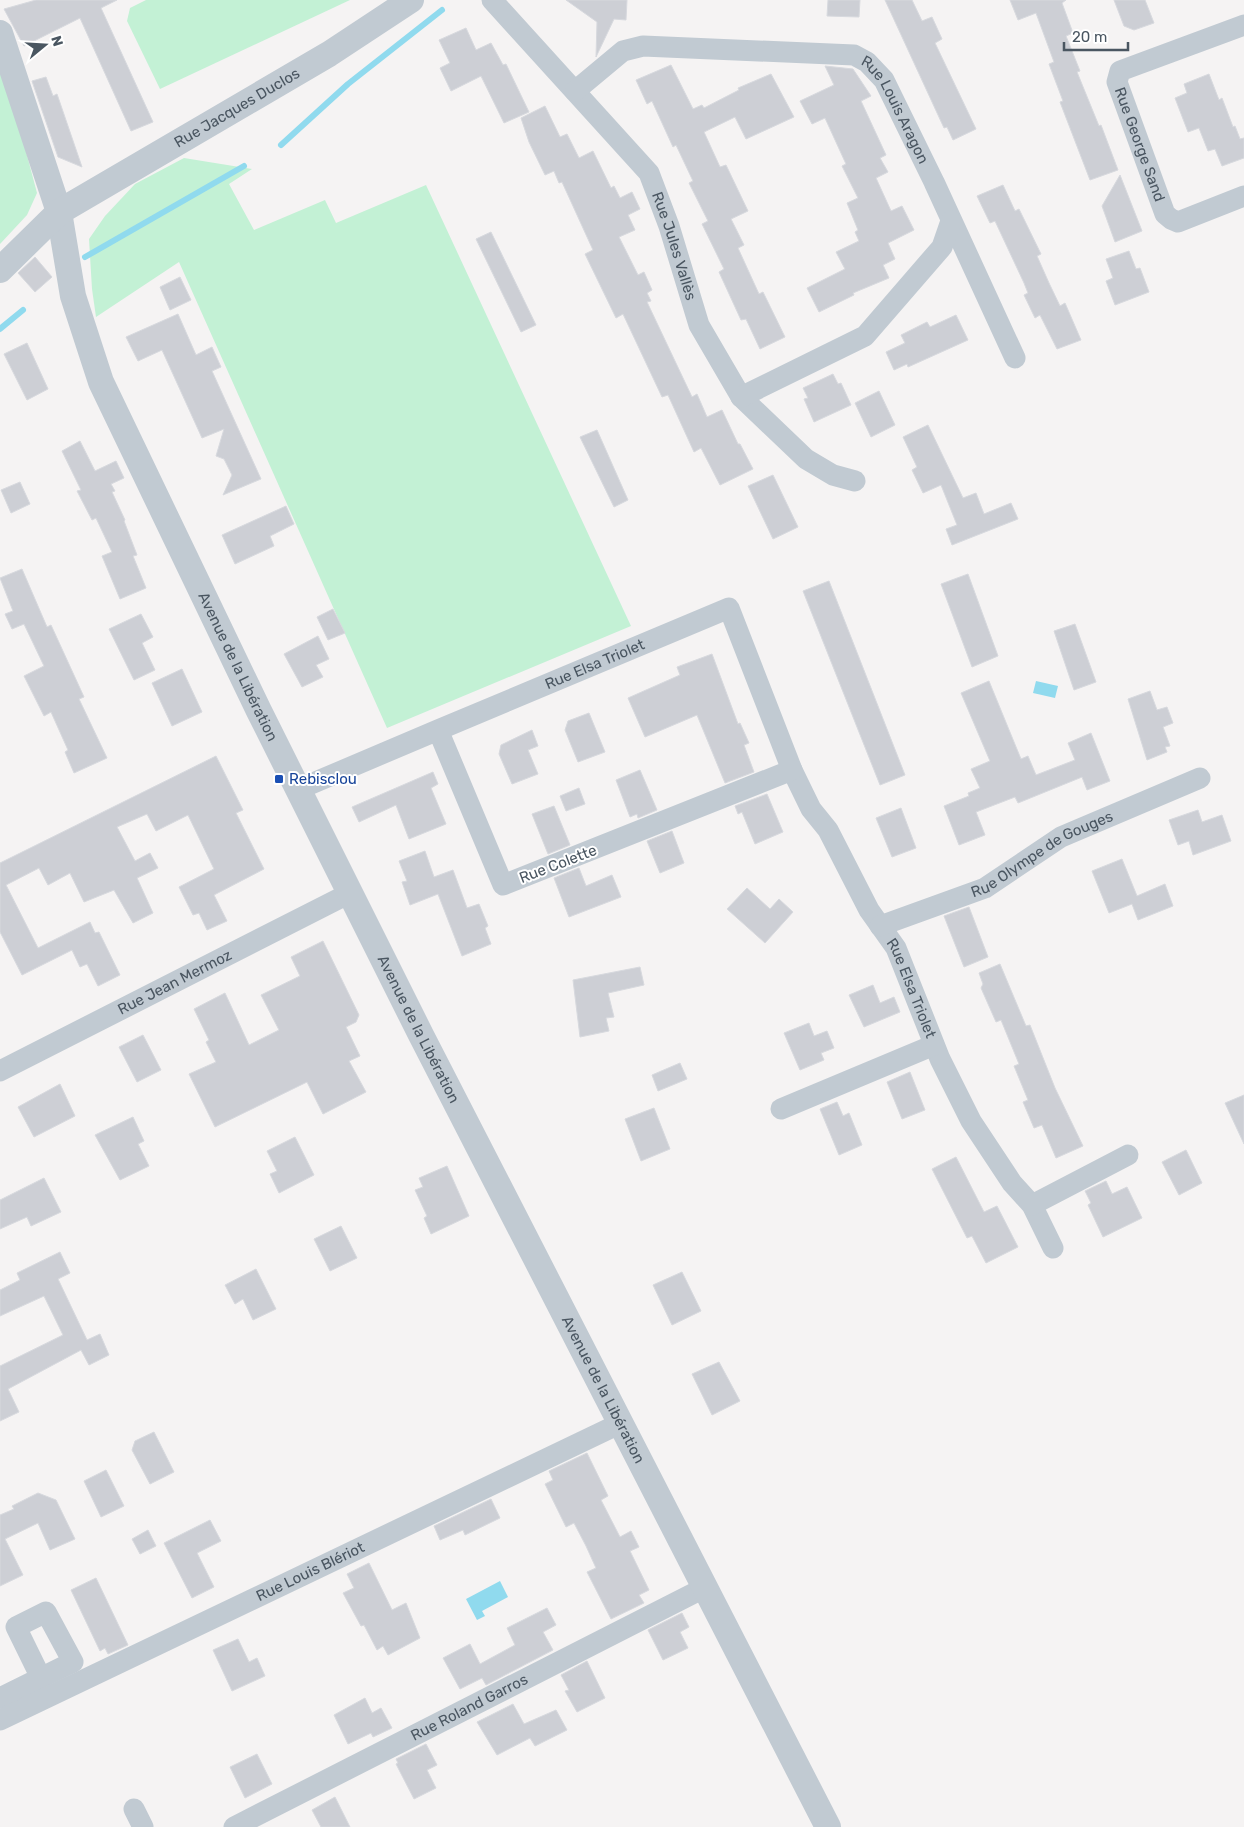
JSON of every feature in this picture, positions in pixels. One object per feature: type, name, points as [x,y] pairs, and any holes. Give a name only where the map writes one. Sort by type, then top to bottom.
[{"type":"street","name":"Rue Jacques Duclos","points":[[0,270],[59,212],[190,133],[329,54],[411,0]]},
{"type":"street","name":"Rue Jules Vallès","points":[[492,0],[649,173],[669,226],[699,325],[741,397],[806,459],[833,475],[855,481]]},
{"type":"street","name":"Rue George Sand","points":[[1244,25],[1120,71],[1117,82],[1165,214],[1170,219],[1178,222],[1244,196]]},
{"type":"street","name":"Avenue de la Libération","points":[[0,34],[59,212],[73,296],[101,382],[259,711],[350,893],[704,1588],[828,1827]]},
{"type":"street","name":"Rue Louis Aragon","points":[[575,92],[623,51],[643,46],[854,55],[867,62],[884,80],[1016,358]]},
{"type":"street","points":[[741,397],[865,336],[942,247],[951,221]]},
{"type":"street","name":"Rue Elsa Triolet","points":[[299,789],[729,608],[792,770],[811,808],[828,830],[869,910],[896,948],[934,1045],[970,1121],[1012,1183],[1032,1205],[1053,1248]]},
{"type":"street","name":"Rue Colette","points":[[438,730],[503,885],[792,770]]},
{"type":"street","name":"Rue Olympe de Gouges","points":[[880,926],[985,888],[1061,837],[1200,778]]},
{"type":"street","name":"Rue Jean Mermoz","points":[[0,1071],[350,893]]},
{"type":"street","points":[[781,1109],[934,1045]]},
{"type":"street","points":[[1032,1205],[1128,1155]]},
{"type":"street","name":"Rue Louis Blériot","points":[[0,1720],[621,1423]]},
{"type":"street","name":"Rue Roland Garros","points":[[234,1827],[704,1588]]},
{"type":"street","points":[[0,1698],[41,1678]]},
{"type":"green space","points":[[146,0],[350,0],[160,89],[127,21],[130,8]]},
{"type":"green space","points":[[0,68],[12,99],[37,193],[27,215],[0,244]]},
{"type":"green space","points":[[184,158],[252,169],[229,184],[254,230],[325,200],[336,223],[426,185],[631,626],[387,728],[179,262],[96,317],[89,239],[105,216],[135,184]]},
{"type":"water","points":[[1036,681],[1058,686],[1055,698],[1033,693]]},
{"type":"water","points":[[500,1581],[508,1597],[482,1611],[485,1616],[477,1620],[466,1599]]},
{"type":"building","points":[[36,0],[117,0],[101,8],[153,122],[131,131],[80,18],[24,46],[4,9]]},
{"type":"building","points":[[566,0],[627,0],[626,20],[614,19],[596,57],[597,22]]},
{"type":"building","points":[[828,0],[860,0],[859,17],[827,16]]},
{"type":"building","points":[[885,0],[912,0],[922,21],[932,17],[942,39],[935,43],[976,129],[953,140],[947,127],[944,128]]},
{"type":"building","points":[[1010,0],[1066,0],[1062,3],[1073,33],[1066,36],[1080,71],[1077,72],[1099,126],[1101,125],[1118,170],[1090,180],[1060,102],[1063,101],[1049,64],[1054,62],[1036,13],[1018,20]]},
{"type":"building","points":[[1114,0],[1145,0],[1154,23],[1134,30],[1124,26]]},
{"type":"building","points":[[466,28],[476,50],[491,43],[503,65],[506,64],[529,112],[504,123],[481,76],[451,91],[440,68],[450,63],[439,40]]},
{"type":"building","points":[[671,65],[693,109],[702,105],[704,108],[739,90],[738,88],[771,74],[794,117],[746,139],[735,117],[704,132],[720,167],[726,165],[748,211],[731,219],[744,245],[738,248],[759,294],[763,292],[785,337],[760,349],[746,319],[741,320],[719,272],[724,269],[702,224],[708,221],[689,183],[693,181],[676,145],[673,147],[652,101],[647,104],[636,80]]},
{"type":"building","points":[[825,66],[853,69],[871,96],[861,101],[886,155],[880,158],[888,172],[876,178],[891,211],[902,206],[914,230],[888,243],[895,259],[883,265],[889,278],[853,293],[854,295],[819,312],[807,288],[845,269],[836,252],[859,241],[855,232],[858,230],[847,203],[858,198],[842,166],[846,164],[825,118],[812,124],[800,101],[834,85]]},
{"type":"building","points":[[1209,74],[1219,100],[1222,98],[1233,127],[1235,126],[1240,139],[1244,138],[1244,158],[1222,166],[1215,149],[1208,151],[1199,128],[1188,132],[1175,98],[1187,93],[1184,84]]},
{"type":"building","points":[[46,77],[53,96],[57,94],[82,167],[58,157],[32,81]]},
{"type":"building","points":[[545,106],[560,137],[567,134],[579,158],[593,151],[611,188],[614,186],[620,198],[632,192],[640,209],[628,215],[635,230],[619,237],[638,275],[644,272],[652,290],[647,293],[651,301],[647,302],[692,397],[697,394],[707,417],[722,410],[738,444],[740,444],[753,469],[720,485],[701,448],[694,452],[668,395],[662,397],[623,314],[616,318],[585,254],[593,250],[562,182],[559,183],[554,171],[545,175],[529,142],[521,118]]},
{"type":"building","points":[[1120,175],[1142,231],[1115,242],[1102,206]]},
{"type":"building","points":[[1003,185],[1015,211],[1019,209],[1041,254],[1037,256],[1049,283],[1060,306],[1065,303],[1081,340],[1057,349],[1040,315],[1035,318],[1024,295],[1028,293],[1024,283],[995,221],[990,223],[977,196]]},
{"type":"building","points":[[491,232],[536,325],[521,332],[476,239]]},
{"type":"building","points":[[1129,251],[1136,269],[1140,268],[1149,292],[1115,305],[1106,281],[1113,278],[1106,259]]},
{"type":"building","points":[[35,257],[52,277],[35,292],[18,273]]},
{"type":"building","points":[[180,277],[191,300],[170,310],[160,287]]},
{"type":"building","points":[[178,314],[196,355],[212,347],[221,367],[212,371],[261,479],[223,495],[232,475],[224,459],[216,456],[224,429],[202,438],[162,350],[138,361],[126,337]]},
{"type":"building","points":[[956,315],[968,340],[908,367],[907,364],[894,370],[886,352],[905,343],[901,335],[927,322],[930,327]]},
{"type":"building","points":[[27,343],[48,389],[27,400],[4,354]]},
{"type":"building","points":[[833,374],[838,384],[841,383],[851,405],[814,422],[804,399],[808,398],[803,388]]},
{"type":"building","points":[[879,391],[895,425],[871,437],[855,403]]},
{"type":"building","points":[[928,425],[963,498],[976,493],[984,514],[1011,503],[1018,519],[952,545],[946,529],[957,525],[941,485],[923,493],[912,470],[917,467],[903,437]]},
{"type":"building","points":[[597,430],[628,500],[614,507],[580,437]]},
{"type":"building","points":[[80,441],[95,471],[116,461],[124,478],[111,484],[115,491],[112,492],[125,520],[137,555],[133,556],[146,588],[120,599],[102,556],[112,552],[96,518],[92,520],[77,491],[81,490],[62,451]]},
{"type":"building","points":[[773,475],[798,527],[773,539],[748,486]]},
{"type":"building","points":[[20,482],[30,504],[11,513],[1,490]]},
{"type":"building","points":[[286,506],[294,524],[270,536],[274,546],[235,564],[222,535]]},
{"type":"building","points":[[22,569],[47,627],[51,625],[84,697],[79,699],[107,758],[74,773],[65,752],[68,750],[51,712],[44,716],[24,676],[44,666],[24,624],[12,629],[5,614],[13,611],[0,578]]},
{"type":"building","points":[[968,574],[998,656],[972,667],[941,584]]},
{"type":"building","points":[[829,581],[905,775],[880,785],[803,591]]},
{"type":"building","points":[[333,609],[345,633],[328,640],[317,617]]},
{"type":"building","points":[[141,614],[153,637],[142,643],[155,670],[134,680],[109,629]]},
{"type":"building","points":[[1075,624],[1096,682],[1074,690],[1054,631]]},
{"type":"building","points":[[318,636],[329,659],[316,665],[323,677],[302,687],[284,654]]},
{"type":"building","points":[[712,654],[738,724],[740,723],[749,743],[744,745],[754,772],[725,783],[697,715],[645,737],[628,698],[680,675],[677,667]]},
{"type":"building","points":[[182,669],[202,712],[172,726],[152,683]]},
{"type":"building","points":[[989,681],[1021,759],[1028,756],[1036,775],[1075,760],[1068,743],[1091,733],[1110,781],[1087,790],[1082,777],[1018,803],[1015,797],[976,812],[985,835],[959,845],[944,806],[969,796],[968,793],[980,788],[971,769],[990,761],[961,693]]},
{"type":"building","points":[[1150,691],[1157,710],[1167,707],[1173,723],[1163,727],[1170,746],[1165,747],[1167,752],[1147,760],[1128,699]]},
{"type":"building","points":[[589,713],[605,752],[578,762],[565,730],[568,721]]},
{"type":"building","points":[[532,730],[538,746],[528,750],[538,774],[512,784],[499,754],[501,745]]},
{"type":"building","points":[[216,756],[243,810],[236,813],[264,869],[214,895],[227,921],[207,930],[199,913],[193,915],[179,887],[214,869],[188,815],[156,831],[147,814],[117,827],[135,861],[150,853],[158,868],[137,878],[153,913],[133,923],[114,890],[84,902],[70,873],[48,885],[39,868],[6,885],[38,948],[90,922],[95,933],[99,932],[120,975],[98,986],[87,964],[80,967],[72,950],[22,975],[0,932],[0,863]]},
{"type":"building","points":[[640,770],[657,810],[638,818],[637,814],[630,817],[616,780]]},
{"type":"building","points":[[433,772],[438,784],[431,788],[446,824],[409,839],[396,805],[359,822],[352,807]]},
{"type":"building","points":[[579,788],[585,804],[566,811],[560,796]]},
{"type":"building","points":[[767,794],[783,832],[755,844],[742,812],[738,814],[735,806]]},
{"type":"building","points":[[554,806],[570,845],[548,854],[532,814]]},
{"type":"building","points":[[901,808],[916,848],[892,857],[876,818]]},
{"type":"building","points":[[1198,810],[1202,822],[1222,815],[1231,841],[1193,855],[1189,841],[1178,845],[1169,820]]},
{"type":"building","points":[[672,831],[684,863],[660,873],[647,841]]},
{"type":"building","points":[[425,851],[434,877],[453,870],[467,908],[479,904],[488,926],[485,928],[491,944],[462,956],[438,894],[410,905],[402,882],[407,881],[399,861]]},
{"type":"building","points":[[1122,859],[1137,896],[1165,884],[1173,906],[1138,920],[1132,904],[1109,913],[1092,871]]},
{"type":"building","points":[[579,868],[586,886],[612,875],[621,897],[569,917],[554,878]]},
{"type":"building","points":[[747,888],[770,909],[779,899],[793,912],[765,943],[727,909]]},
{"type":"building","points":[[969,907],[988,957],[964,967],[944,916]]},
{"type":"building","points":[[323,941],[359,1015],[356,1022],[346,1027],[360,1056],[349,1061],[366,1092],[323,1114],[307,1082],[215,1127],[189,1074],[216,1062],[206,1042],[209,1040],[194,1009],[225,993],[249,1045],[279,1030],[261,995],[300,976],[291,957]]},
{"type":"building","points":[[1000,964],[1026,1026],[1030,1025],[1055,1088],[1083,1146],[1056,1158],[1042,1125],[1034,1128],[1023,1102],[1028,1100],[1014,1066],[1019,1064],[1001,1020],[996,1022],[981,988],[983,984],[979,973]]},
{"type":"building","points":[[640,967],[644,985],[608,993],[614,1017],[606,1018],[609,1031],[580,1037],[573,980]]},
{"type":"building","points":[[873,985],[880,1003],[894,997],[900,1012],[864,1027],[849,995]]},
{"type":"building","points":[[809,1023],[814,1036],[827,1031],[834,1048],[821,1053],[824,1060],[800,1070],[784,1033]]},
{"type":"building","points":[[143,1035],[161,1070],[137,1082],[119,1047]]},
{"type":"building","points":[[680,1063],[687,1079],[658,1091],[652,1075]]},
{"type":"building","points":[[910,1072],[925,1110],[902,1119],[887,1082]]},
{"type":"building","points":[[60,1084],[75,1116],[34,1137],[18,1107]]},
{"type":"building","points":[[1244,1095],[1244,1144],[1225,1103]]},
{"type":"building","points":[[837,1102],[843,1116],[849,1113],[862,1145],[839,1155],[820,1109]]},
{"type":"building","points":[[654,1108],[670,1149],[641,1161],[625,1119]]},
{"type":"building","points":[[133,1117],[144,1141],[138,1144],[149,1166],[120,1180],[95,1135]]},
{"type":"building","points":[[295,1137],[314,1175],[279,1193],[270,1174],[277,1171],[267,1151]]},
{"type":"building","points":[[1186,1150],[1202,1183],[1179,1195],[1162,1162]]},
{"type":"building","points":[[956,1157],[984,1212],[997,1206],[1018,1247],[986,1263],[972,1236],[967,1238],[932,1169]]},
{"type":"building","points":[[447,1166],[469,1216],[431,1234],[424,1218],[427,1216],[415,1190],[423,1187],[419,1178]]},
{"type":"building","points":[[44,1178],[61,1212],[31,1226],[27,1217],[0,1229],[0,1200]]},
{"type":"building","points":[[1106,1181],[1112,1194],[1127,1187],[1142,1218],[1103,1237],[1088,1205],[1091,1203],[1085,1191]]},
{"type":"building","points":[[341,1226],[357,1258],[330,1271],[314,1239]]},
{"type":"building","points":[[60,1252],[70,1273],[58,1279],[87,1340],[100,1334],[109,1355],[89,1365],[81,1350],[8,1389],[19,1412],[0,1421],[0,1366],[63,1335],[44,1296],[0,1316],[0,1290],[20,1280],[17,1273]]},
{"type":"building","points":[[256,1269],[276,1309],[253,1320],[243,1299],[235,1304],[225,1285]]},
{"type":"building","points":[[682,1272],[701,1311],[672,1325],[653,1285]]},
{"type":"building","points":[[719,1362],[740,1401],[712,1415],[692,1374]]},
{"type":"building","points":[[154,1432],[174,1472],[150,1484],[132,1450],[135,1441]]},
{"type":"building","points":[[587,1453],[608,1496],[601,1500],[620,1537],[631,1531],[639,1547],[630,1551],[649,1590],[639,1595],[644,1603],[611,1619],[587,1572],[596,1568],[586,1546],[574,1523],[566,1527],[545,1484],[553,1480],[549,1471]]},
{"type":"building","points":[[106,1470],[124,1506],[101,1517],[84,1481]]},
{"type":"building","points":[[38,1493],[56,1500],[75,1539],[50,1550],[38,1523],[5,1539],[23,1575],[0,1586],[0,1515],[14,1509],[12,1506]]},
{"type":"building","points":[[491,1499],[500,1518],[465,1535],[463,1530],[440,1540],[434,1526]]},
{"type":"building","points":[[210,1520],[221,1541],[197,1553],[214,1587],[192,1598],[164,1543]]},
{"type":"building","points":[[148,1530],[156,1546],[140,1554],[132,1539]]},
{"type":"building","points":[[369,1563],[392,1610],[406,1603],[420,1638],[388,1655],[383,1646],[377,1650],[364,1625],[361,1626],[343,1593],[354,1588],[347,1574]]},
{"type":"building","points":[[96,1578],[128,1645],[108,1654],[105,1648],[100,1651],[71,1590]]},
{"type":"building","points":[[547,1608],[556,1625],[543,1632],[553,1650],[486,1685],[482,1678],[460,1689],[443,1658],[470,1644],[480,1664],[515,1645],[507,1628]]},
{"type":"building","points":[[682,1613],[689,1627],[680,1632],[688,1648],[663,1660],[648,1630]]},
{"type":"building","points":[[238,1639],[249,1662],[257,1658],[265,1676],[232,1691],[213,1650]]},
{"type":"building","points":[[587,1661],[605,1698],[577,1712],[565,1691],[569,1690],[561,1675]]},
{"type":"building","points":[[365,1698],[372,1713],[381,1708],[392,1728],[373,1737],[371,1733],[348,1744],[334,1715]]},
{"type":"building","points":[[513,1704],[524,1724],[556,1710],[567,1730],[535,1746],[530,1738],[497,1755],[477,1722]]},
{"type":"building","points":[[426,1744],[437,1765],[427,1770],[436,1788],[414,1799],[396,1764],[398,1763],[396,1759]]},
{"type":"building","points":[[257,1754],[272,1784],[245,1798],[230,1767]]},
{"type":"building","points":[[335,1797],[350,1827],[321,1827],[312,1810]]},
{"type":"waterway","points":[[281,145],[348,84],[442,10]]},
{"type":"waterway","points":[[85,257],[244,166]]},
{"type":"waterway","points":[[0,329],[23,310]]},
{"type":"place","name":"Rebisclou","points":[[279,779]]}]
